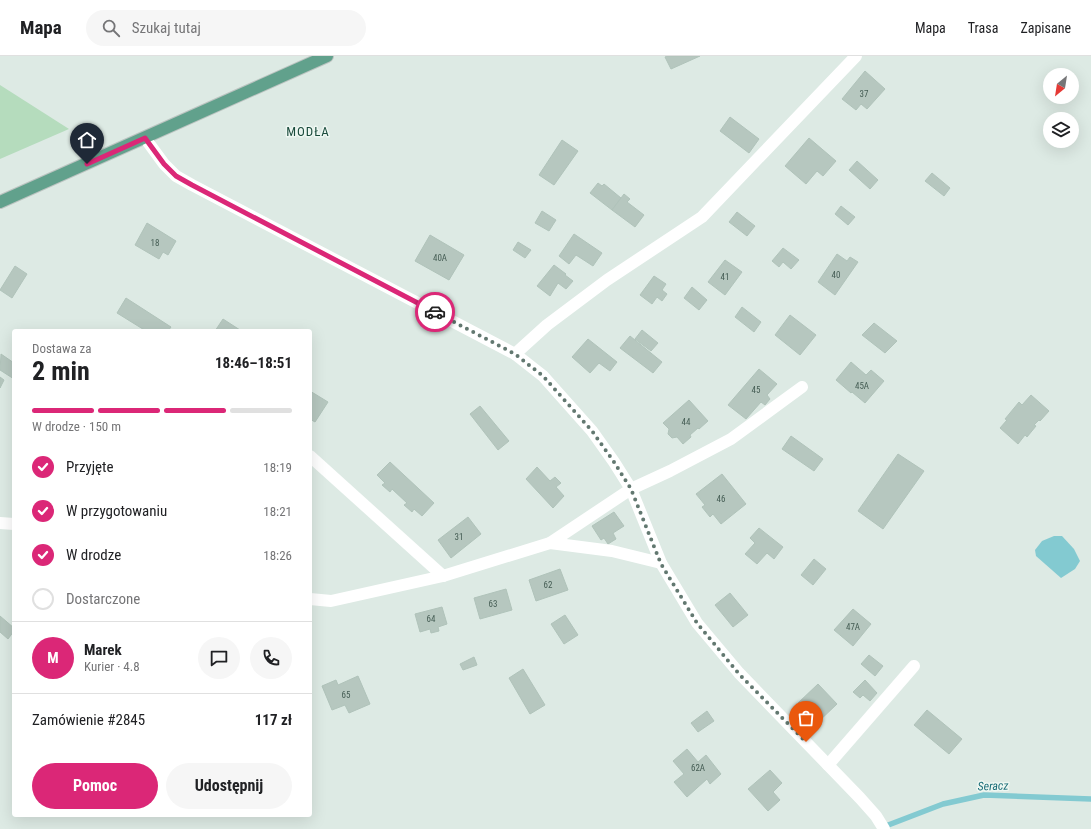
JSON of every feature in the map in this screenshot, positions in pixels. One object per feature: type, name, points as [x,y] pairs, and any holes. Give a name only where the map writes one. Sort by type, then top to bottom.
[{"type":"main road","points":[[0,202],[327,56]]},
{"type":"street","points":[[515,354],[547,325],[607,280],[702,217],[856,56]]},
{"type":"street","points":[[145,138],[164,164],[176,176],[515,354],[543,376],[592,431],[631,489],[661,564],[697,623],[739,674],[860,798],[876,816],[884,829]]},
{"type":"street","points":[[312,599],[331,601],[443,576],[550,543],[631,489],[670,471],[731,438],[802,387]]},
{"type":"street","points":[[312,458],[443,576]]},
{"type":"street","points":[[0,523],[12,524]]},
{"type":"street","points":[[550,543],[612,551],[661,564]]},
{"type":"street","points":[[828,765],[914,666]]},
{"type":"green space","points":[[0,85],[69,129],[0,159]]},
{"type":"water","points":[[1054,536],[1062,536],[1074,549],[1080,561],[1075,569],[1061,578],[1036,556],[1035,550],[1042,541]]},
{"type":"building","points":[[700,56],[671,69],[665,57]]},
{"type":"building","points":[[865,71],[885,89],[867,109],[861,104],[856,110],[842,99]]},
{"type":"building","points":[[730,117],[759,139],[749,153],[720,131]]},
{"type":"building","points":[[809,138],[836,161],[823,176],[817,171],[806,184],[785,166]]},
{"type":"building","points":[[562,140],[578,151],[554,185],[539,175]]},
{"type":"building","points":[[857,161],[878,180],[870,189],[849,170]]},
{"type":"building","points":[[932,173],[950,188],[944,196],[925,181]]},
{"type":"building","points":[[598,183],[602,186],[604,184],[621,198],[612,210],[590,193]]},
{"type":"building","points":[[624,194],[630,199],[627,202],[644,215],[635,227],[612,210]]},
{"type":"building","points":[[841,206],[855,217],[848,225],[835,214]]},
{"type":"building","points":[[542,211],[556,220],[549,231],[535,223]]},
{"type":"building","points":[[737,212],[755,226],[747,236],[729,222]]},
{"type":"building","points":[[147,223],[176,241],[168,255],[163,252],[159,259],[135,245]]},
{"type":"building","points":[[574,234],[602,253],[593,266],[576,255],[569,264],[559,256]]},
{"type":"building","points":[[430,235],[464,255],[449,280],[415,261]]},
{"type":"building","points":[[518,242],[531,250],[525,258],[513,250]]},
{"type":"building","points":[[783,248],[799,260],[791,269],[783,262],[779,267],[772,261]]},
{"type":"building","points":[[837,254],[847,261],[850,257],[858,262],[835,295],[818,282]]},
{"type":"building","points":[[725,260],[742,272],[725,295],[708,282]]},
{"type":"building","points":[[554,265],[573,281],[566,289],[558,283],[550,296],[537,286]]},
{"type":"building","points":[[15,266],[27,274],[12,298],[0,290]]},
{"type":"building","points":[[654,276],[666,284],[662,290],[667,294],[662,301],[657,297],[652,304],[640,295]]},
{"type":"building","points":[[692,287],[707,300],[699,310],[684,298]]},
{"type":"building","points":[[126,298],[171,327],[170,329],[143,329],[117,313]]},
{"type":"building","points":[[742,307],[761,322],[754,332],[735,317]]},
{"type":"building","points":[[790,315],[816,335],[800,355],[775,335]]},
{"type":"building","points":[[223,319],[238,329],[216,329]]},
{"type":"building","points":[[874,323],[897,341],[885,353],[862,335]]},
{"type":"building","points":[[642,330],[658,343],[651,351],[635,339]]},
{"type":"building","points":[[630,336],[662,362],[653,373],[620,348]]},
{"type":"building","points":[[588,339],[617,362],[610,371],[599,363],[590,373],[572,357]]},
{"type":"building","points":[[1,354],[12,362],[12,378],[0,370]]},
{"type":"building","points":[[851,362],[866,375],[871,370],[884,381],[865,403],[836,380]]},
{"type":"building","points":[[759,369],[777,384],[767,395],[770,399],[765,405],[761,402],[746,419],[728,405]]},
{"type":"building","points":[[0,377],[4,380],[0,388]]},
{"type":"building","points":[[312,392],[328,402],[315,422],[312,420]]},
{"type":"building","points":[[1031,395],[1049,411],[1034,425],[1036,426],[1027,437],[1025,435],[1018,444],[1000,428],[1007,420],[1005,419],[1019,402],[1022,405]]},
{"type":"building","points":[[689,400],[708,421],[690,435],[691,437],[683,444],[677,437],[672,438],[668,434],[669,429],[663,423]]},
{"type":"building","points":[[480,406],[509,441],[498,450],[470,414]]},
{"type":"building","points":[[791,436],[823,459],[814,471],[782,449]]},
{"type":"building","points":[[898,454],[924,471],[883,529],[858,511]]},
{"type":"building","points":[[390,462],[434,503],[422,516],[414,509],[412,512],[404,505],[407,503],[392,489],[390,492],[382,485],[385,483],[377,475]]},
{"type":"building","points":[[537,467],[550,481],[555,477],[561,483],[556,487],[564,496],[553,508],[526,479]]},
{"type":"building","points":[[722,474],[746,504],[721,524],[713,514],[710,517],[702,507],[705,505],[696,494]]},
{"type":"building","points":[[614,512],[624,526],[613,533],[616,539],[608,544],[604,538],[601,540],[592,526]]},
{"type":"building","points":[[468,517],[481,534],[451,558],[438,540]]},
{"type":"building","points":[[759,528],[783,547],[774,559],[767,553],[757,564],[745,554],[755,543],[750,538]]},
{"type":"building","points":[[814,559],[826,569],[813,585],[801,575]]},
{"type":"building","points":[[560,569],[568,590],[536,601],[529,580]]},
{"type":"building","points":[[506,589],[512,610],[480,619],[474,598]]},
{"type":"building","points":[[730,593],[748,615],[733,627],[715,605]]},
{"type":"building","points":[[442,607],[447,624],[438,627],[439,631],[431,633],[430,629],[420,632],[415,614]]},
{"type":"building","points":[[853,609],[871,624],[853,646],[834,630]]},
{"type":"building","points":[[565,615],[578,635],[564,644],[551,624]]},
{"type":"building","points":[[0,616],[12,626],[12,634],[8,639],[0,632]]},
{"type":"building","points":[[869,655],[883,666],[875,676],[861,664]]},
{"type":"building","points":[[474,657],[477,665],[463,670],[460,664]]},
{"type":"building","points":[[523,669],[545,705],[530,714],[509,678]]},
{"type":"building","points":[[358,676],[370,704],[349,713],[345,705],[332,710],[322,686],[336,680],[338,685]]},
{"type":"building","points":[[865,680],[877,693],[870,701],[863,695],[860,698],[853,692]]},
{"type":"building","points":[[818,684],[837,704],[817,723],[798,703]]},
{"type":"building","points":[[927,710],[962,739],[949,754],[914,725]]},
{"type":"building","points":[[707,711],[714,721],[698,732],[691,723]]},
{"type":"building","points":[[687,749],[698,762],[706,755],[721,774],[710,784],[707,779],[687,797],[674,782],[684,774],[673,761]]},
{"type":"building","points":[[770,770],[782,783],[773,792],[780,800],[768,811],[748,789]]},
{"type":"waterway","name":"Seracz","points":[[883,827],[943,804],[984,795],[1091,799]]},
{"type":"way so far","points":[[435,312],[515,354],[543,376],[592,431],[631,489],[661,564],[697,623],[739,674],[806,742]]},
{"type":"district","name":"MODŁA","points":[[308,131]]},
{"type":"route","points":[[87,164],[145,138],[164,164],[176,176],[435,312]]}]
